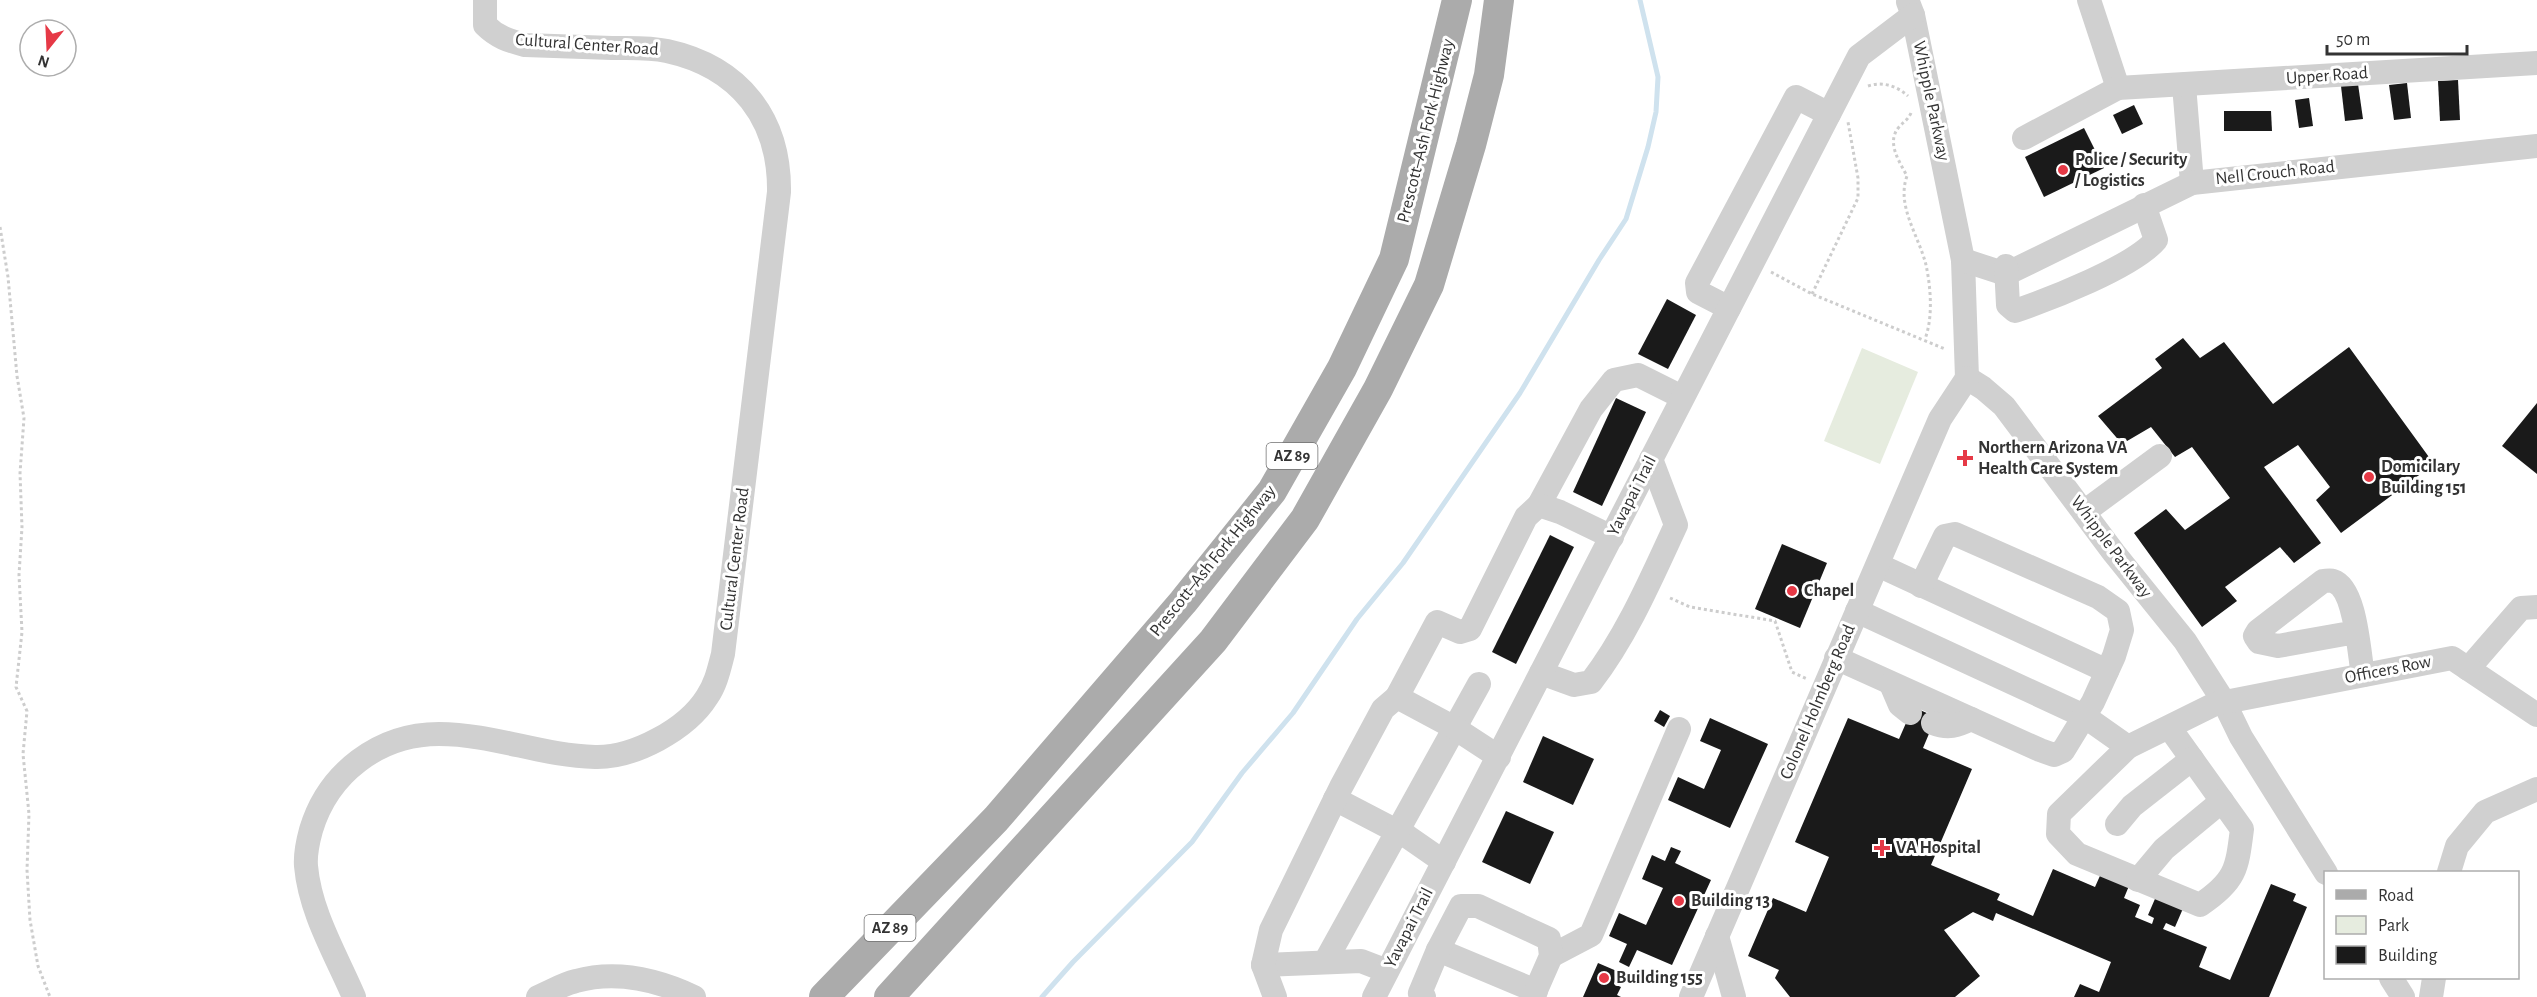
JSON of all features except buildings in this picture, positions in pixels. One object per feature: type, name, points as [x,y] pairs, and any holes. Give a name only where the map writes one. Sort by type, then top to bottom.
[{"type":"main road","name":"AZ 89","points":[[889,997],[1213,641],[1305,519],[1378,389],[1429,285],[1484,95],[1499,0]]},
{"type":"main road","name":"Prescott–Ash Fork Highway","points":[[824,997],[996,819],[1183,602],[1272,491],[1342,368],[1394,259],[1455,7]]},
{"type":"lane","name":"Cultural Center Road","points":[[354,997],[314,906],[306,865],[308,843],[314,820],[326,796],[339,778],[371,751],[414,736],[438,734],[468,736],[574,755],[598,757],[641,747],[677,728],[707,698],[717,678],[723,654],[779,192],[779,172],[773,141],[762,115],[751,100],[729,80],[702,63],[666,51],[525,45],[509,41],[485,25],[485,0]]},
{"type":"lane","points":[[2024,138],[2118,88],[2089,0]]},
{"type":"lane","name":"Yavapai Trail","points":[[1374,997],[1682,397],[1729,308],[1839,115],[1859,56],[1910,8]]},
{"type":"lane","name":"Whipple Parkway","points":[[1910,8],[1963,260],[1967,378],[2004,406],[2185,641],[2224,702],[2241,737],[2324,871]]},
{"type":"lane","name":"Upper Road","points":[[2118,88],[2537,63]]},
{"type":"lane","points":[[2184,85],[2192,183]]},
{"type":"lane","points":[[1729,308],[1698,292],[1697,283],[1796,97],[1839,115]]},
{"type":"lane","name":"Nell Crouch Road","points":[[2006,270],[2192,183],[2537,146]]},
{"type":"lane","points":[[1963,260],[2006,270],[2008,305],[2015,311],[2115,268],[2149,248],[2156,240],[2144,205]]},
{"type":"lane","points":[[1275,997],[1263,965],[1271,930],[1335,799],[1383,709],[1397,697],[1437,622],[1460,632],[1470,629],[1526,517],[1539,505],[1590,409],[1614,380],[1638,375],[1682,397]]},
{"type":"lane","name":"Colonel Holmberg Road","points":[[1691,997],[1940,419],[1967,378]]},
{"type":"lane","points":[[2084,512],[2160,456]]},
{"type":"lane","points":[[1541,673],[1574,685],[1591,682],[1607,661],[1643,595],[1676,525],[1651,459]]},
{"type":"lane","points":[[1539,505],[1560,512],[1612,537]]},
{"type":"lane","points":[[1836,658],[2054,755],[2063,751],[2108,671],[2122,630],[2118,611],[2098,597],[1955,534],[1945,536],[1920,586]]},
{"type":"lane","points":[[1878,565],[2108,671]]},
{"type":"lane","points":[[2468,669],[2521,608],[2537,607]]},
{"type":"lane","points":[[1857,611],[2084,716],[2127,747]]},
{"type":"lane","points":[[2356,632],[2363,675]]},
{"type":"lane","name":"Officers Row","points":[[2222,801],[2242,829],[2238,865],[2221,891],[2200,904],[2076,854],[2058,834],[2059,814],[2127,747],[2224,702],[2452,658],[2537,715]]},
{"type":"lane","points":[[1325,962],[1453,727],[1479,684]]},
{"type":"lane","points":[[1891,684],[1900,705],[1910,713]]},
{"type":"lane","points":[[1397,697],[1453,727],[1499,757]]},
{"type":"lane","points":[[1933,723],[1944,728],[1959,726],[1971,719]]},
{"type":"lane","points":[[2138,880],[2164,849],[2222,801],[2169,727]]},
{"type":"lane","points":[[1551,956],[1591,935],[1679,729]]},
{"type":"lane","points":[[2117,824],[2132,806],[2192,759]]},
{"type":"lane","points":[[2450,871],[2457,846],[2485,812],[2537,789]]},
{"type":"lane","points":[[1335,799],[1396,831],[1444,862]]},
{"type":"lane","points":[[1424,997],[1420,993],[1438,950],[1461,906],[1478,906],[1549,939],[1551,956],[1534,994],[1438,950]]},
{"type":"lane","points":[[1717,936],[1734,997]]},
{"type":"lane","points":[[1263,965],[1361,961],[1387,971]]},
{"type":"lane","points":[[538,997],[575,981],[617,976],[660,983],[694,997]]},
{"type":"lane","points":[[2392,979],[2403,997]]},
{"type":"lane","points":[[2431,997],[2434,979]]},
{"type":"path","points":[[1861,92],[1876,83],[1901,89],[1912,100]]},
{"type":"path","points":[[1912,106],[1912,112],[1899,127],[1893,139],[1894,151],[1907,176],[1903,186],[1905,204],[1926,265],[1930,327],[1925,339]]},
{"type":"path","points":[[1812,294],[1858,198],[1858,178],[1848,122],[1839,115]]},
{"type":"path","points":[[0,226],[24,418],[20,473],[22,527],[19,575],[22,632],[16,687],[27,711],[23,754],[29,814],[27,870],[30,920],[38,966],[50,997]]},
{"type":"path","points":[[1762,268],[1812,294],[1950,350]]},
{"type":"path","points":[[1670,598],[1690,607],[1775,621],[1792,672],[1812,681]]},
{"type":"green space","points":[[1862,348],[1918,372],[1880,464],[1824,441]]},
{"type":"waterway","points":[[1042,997],[1073,962],[1192,842],[1242,773],[1293,713],[1357,619],[1403,563],[1520,393],[1626,219],[1656,112],[1658,77],[1640,0]]},
{"type":"place","name":"Police / Security / Logistics","points":[[2063,170]]},
{"type":"place","name":"Northern Arizona VA Health Care System","points":[[1965,458]]},
{"type":"place","name":"Domicilary Building 151","points":[[2369,477]]},
{"type":"place","name":"Chapel","points":[[1792,591]]},
{"type":"place","name":"VA Hospital","points":[[1882,848]]},
{"type":"place","name":"Building 13","points":[[1679,901]]},
{"type":"place","name":"Building 155","points":[[1604,978]]}]
